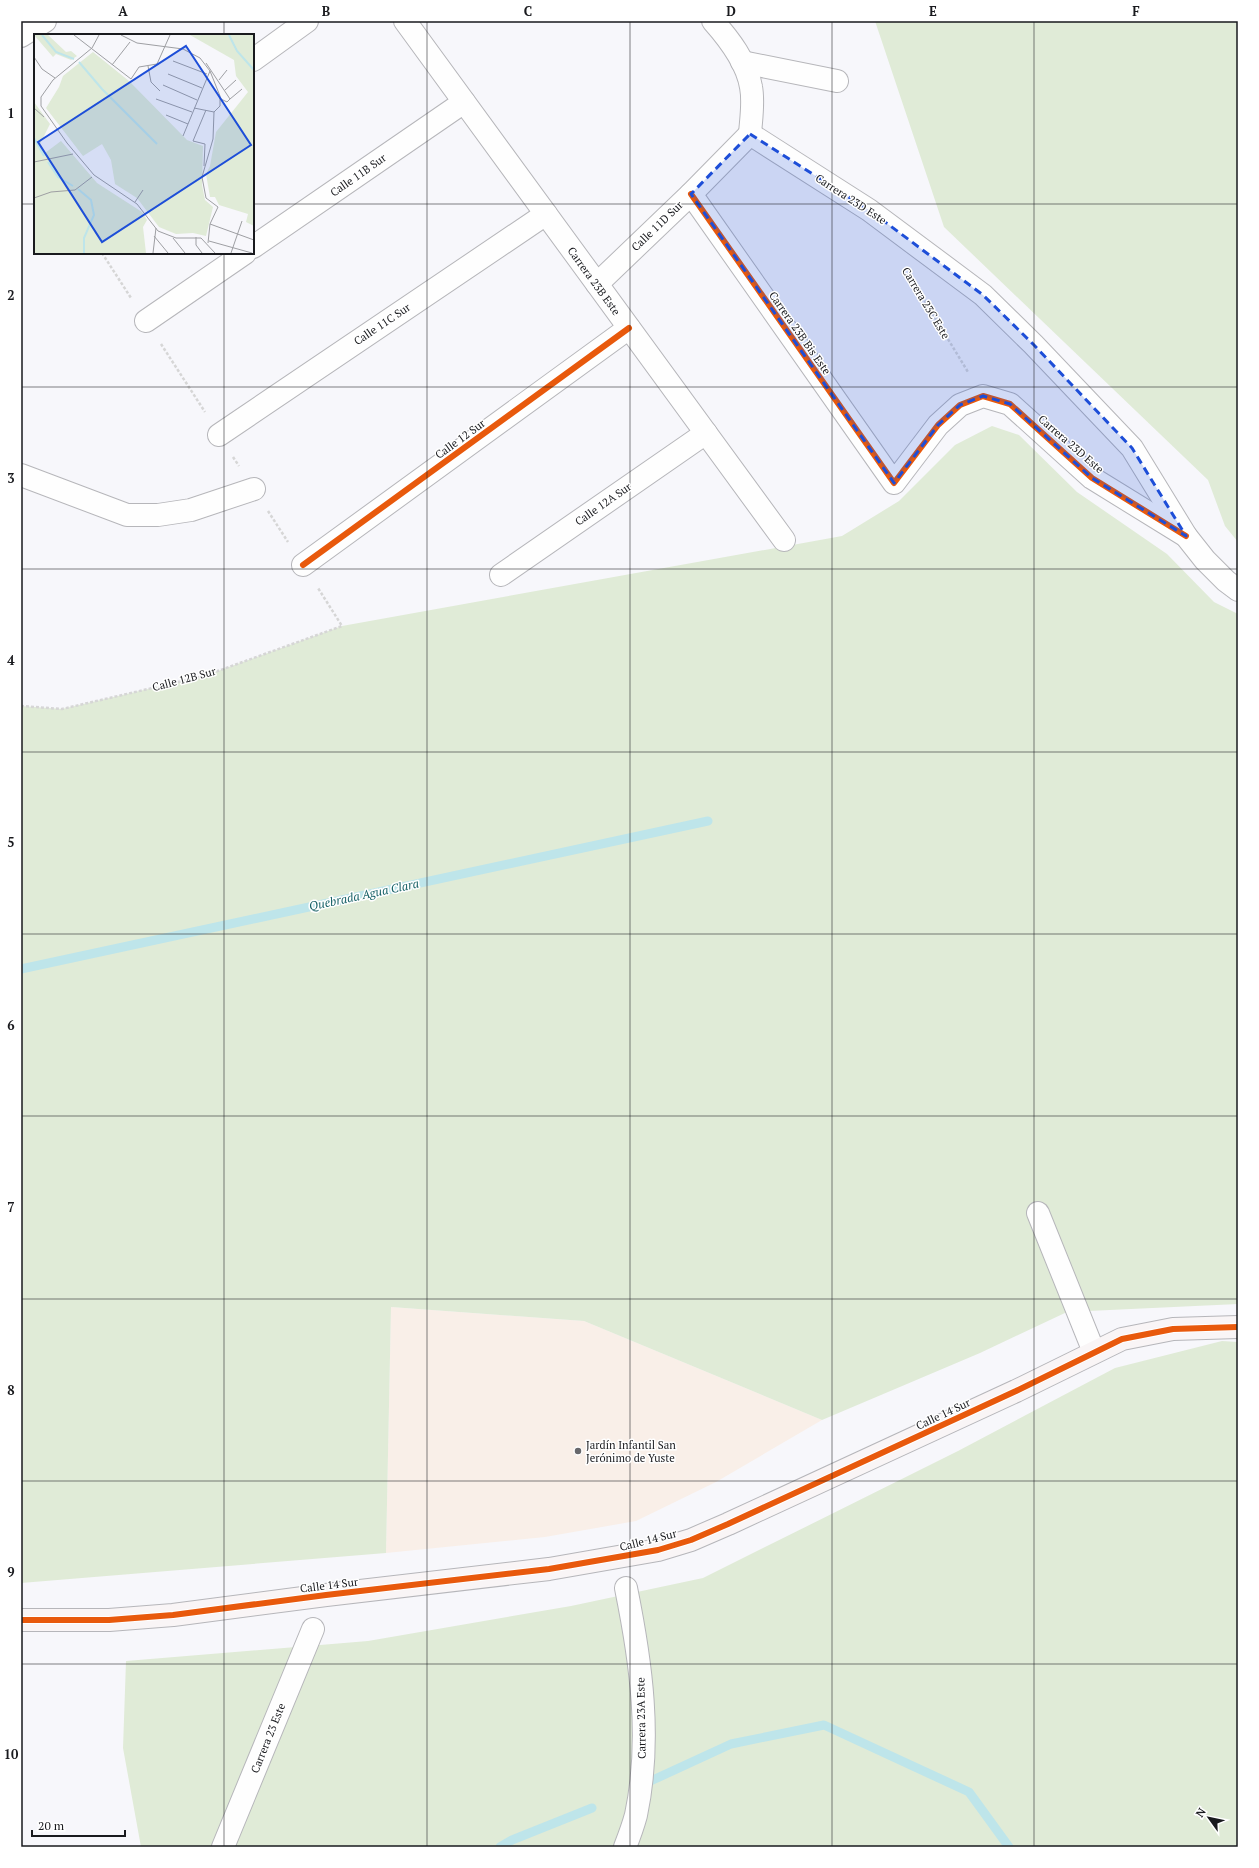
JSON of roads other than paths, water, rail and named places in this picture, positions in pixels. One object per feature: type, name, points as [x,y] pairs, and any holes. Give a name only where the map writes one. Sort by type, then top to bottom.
[{"type":"street","points":[[21,36],[45,21]]},
{"type":"street","points":[[254,59],[307,21]]},
{"type":"street","name":"Carrera 23B Este","points":[[405,21],[784,540]]},
{"type":"street","points":[[713,21],[729,40],[742,62],[751,87],[750,134]]},
{"type":"street","points":[[742,62],[837,81]]},
{"type":"street","name":"Calle 11B Sur","points":[[254,246],[464,102]]},
{"type":"street","name":"Calle 11D Sur","points":[[597,284],[750,134]]},
{"type":"street","name":"Carrera 23D Este","points":[[750,134],[869,210],[983,295],[1033,344],[1132,448],[1186,536],[1205,560],[1226,581],[1238,590]]},
{"type":"street","name":"Carrera 23B Bis Este","points":[[690,194],[894,483],[938,425],[960,405],[983,396]]},
{"type":"street","name":"Calle 11C Sur","points":[[219,435],[546,214]]},
{"type":"street","points":[[146,321],[244,254]]},
{"type":"street","name":"Calle 12 Sur","points":[[303,565],[630,328]]},
{"type":"street","name":"Carrera 23D Este","points":[[983,396],[1010,404],[1092,478],[1186,536]]},
{"type":"street","name":"Calle 12A Sur","points":[[501,575],[706,434]]},
{"type":"street","points":[[21,475],[127,515],[158,515],[192,510],[254,489]]},
{"type":"street","points":[[1038,1212],[1094,1352]]},
{"type":"street","name":"Calle 14 Sur","points":[[21,1620],[109,1620],[173,1615],[326,1595],[550,1569],[658,1550],[691,1540],[728,1524],[1016,1391],[1122,1339],[1151,1332],[1173,1329],[1238,1327]]},
{"type":"street","name":"Carrera 23A Este","points":[[625,1847],[636,1815],[644,1738],[640,1662],[626,1588]]},
{"type":"street","name":"Carrera 23 Este","points":[[223,1847],[312,1629]]},
{"type":"waterway","name":"Quebrada Agua Clara","points":[[21,969],[708,821]]},
{"type":"waterway","points":[[644,1784],[731,1744],[824,1725],[969,1792],[1009,1847]]},
{"type":"waterway","points":[[500,1847],[512,1840],[592,1808]]},
{"type":"place","name":"Jardín Infantil San Jerónimo de Yuste","points":[[578,1451]]}]
